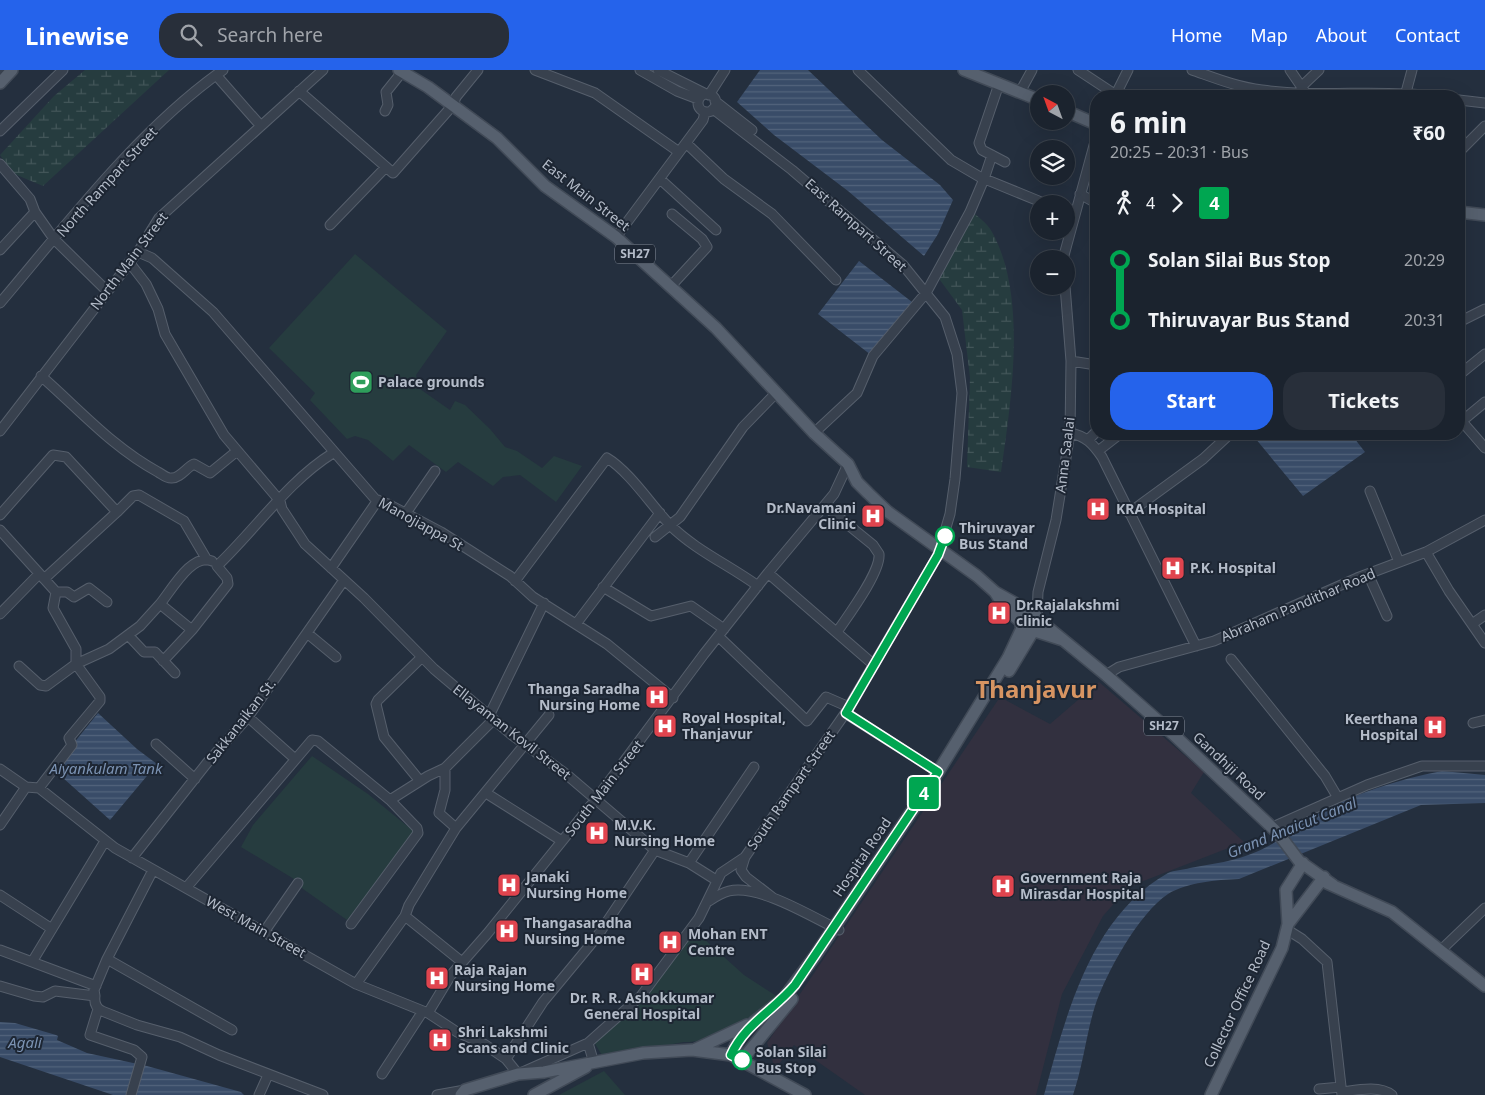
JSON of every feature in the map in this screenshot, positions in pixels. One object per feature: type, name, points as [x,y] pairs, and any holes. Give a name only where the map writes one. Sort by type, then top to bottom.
[{"type":"main road","points":[[0,83],[12,70]]},
{"type":"main road","points":[[964,70],[1030,96]]},
{"type":"main road","name":"East Main Street","points":[[401,71],[453,105],[497,138],[544,186],[616,238],[671,286],[716,328],[814,434],[848,464]]},
{"type":"main road","points":[[1075,115],[1090,121]]},
{"type":"main road","points":[[1465,213],[1485,215]]},
{"type":"main road","name":"SH27","points":[[848,464],[857,482],[888,512],[941,548],[995,592],[1006,609],[1030,622]]},
{"type":"main road","name":"Gandhiji Road","points":[[1030,622],[1063,640],[1106,675],[1261,816],[1276,832]]},
{"type":"main road","name":"Hospital Road","points":[[742,1060],[801,988],[836,928],[938,772],[1030,622]]},
{"type":"main road","name":"Hospital Road","points":[[754,1022],[784,998],[836,928],[950,765],[1030,622]]},
{"type":"main road","name":"SH27","points":[[1276,832],[1299,864],[1326,881],[1392,912],[1485,986]]},
{"type":"main road","name":"Collector Office Road","points":[[1211,1095],[1282,948],[1287,927],[1286,890],[1299,864]]},
{"type":"main road","name":"Collector Office Road","points":[[1287,927],[1307,897],[1326,881]]},
{"type":"main road","points":[[692,1050],[754,1022]]},
{"type":"main road","points":[[731,1055],[741,1035],[754,1022]]},
{"type":"main road","points":[[765,1030],[758,1046],[757,1060],[771,1075]]},
{"type":"main road","points":[[463,1093],[518,1074],[544,1072],[671,1050],[692,1050],[731,1055],[805,1095]]},
{"type":"main road","points":[[534,1095],[594,1063]]},
{"type":"street","points":[[0,77],[1,70]]},
{"type":"street","points":[[0,131],[63,70]]},
{"type":"street","name":"North Main Street","points":[[0,431],[138,252],[159,218],[323,70]]},
{"type":"street","points":[[299,91],[393,173],[453,105],[456,97],[478,70]]},
{"type":"street","points":[[535,70],[599,95],[679,152]]},
{"type":"street","points":[[640,70],[677,91],[708,102]]},
{"type":"street","points":[[658,70],[708,102]]},
{"type":"street","points":[[616,238],[686,143],[725,70]]},
{"type":"street","points":[[858,70],[942,153],[964,169],[1030,198]]},
{"type":"street","points":[[1020,92],[1032,70]]},
{"type":"street","points":[[1078,70],[1106,90]]},
{"type":"street","points":[[1118,90],[1128,70]]},
{"type":"street","points":[[1192,70],[1208,73],[1230,84],[1249,90]]},
{"type":"street","points":[[1290,70],[1303,90],[1319,70]]},
{"type":"street","points":[[1407,90],[1412,70]]},
{"type":"street","points":[[385,111],[388,104],[386,92],[401,71]]},
{"type":"street","points":[[219,73],[260,125]]},
{"type":"street","name":"North Rampart Street","points":[[0,303],[54,239],[148,135],[186,98],[219,73]]},
{"type":"street","points":[[1000,84],[980,139],[982,150],[1005,162]]},
{"type":"street","points":[[1465,101],[1485,103]]},
{"type":"street","name":"East Rampart Street","points":[[708,102],[868,227],[903,265],[945,317],[953,337],[961,384],[956,479],[950,514],[941,548]]},
{"type":"street","points":[[1465,146],[1485,126]]},
{"type":"street","points":[[686,143],[724,179],[772,214],[836,280]]},
{"type":"street","points":[[814,434],[857,394],[873,356],[926,293],[970,212],[992,155]]},
{"type":"street","points":[[1075,204],[1080,194],[1090,159]]},
{"type":"street","points":[[0,164],[9,172],[30,199],[35,212],[54,239],[107,291]]},
{"type":"street","points":[[330,225],[386,168]]},
{"type":"street","points":[[660,179],[716,230]]},
{"type":"street","points":[[1080,194],[1090,200]]},
{"type":"street","points":[[0,250],[35,212]]},
{"type":"street","points":[[671,286],[706,247],[702,239],[672,214]]},
{"type":"street","name":"Manojiappa St","points":[[138,252],[152,258],[213,312],[334,453],[378,500],[441,532],[515,581],[544,603],[607,644],[672,698]]},
{"type":"street","name":"Ellayaman Kovil Street","points":[[129,262],[146,284],[158,309],[165,334],[183,368],[224,435],[277,498],[305,544],[422,657],[491,718],[596,799],[655,850],[689,863],[716,880]]},
{"type":"street","name":"Anna Saalai","points":[[1030,622],[1056,520],[1070,433],[1071,362],[1066,295]]},
{"type":"street","points":[[1465,319],[1485,309]]},
{"type":"street","points":[[1465,371],[1485,354]]},
{"type":"street","points":[[1071,362],[1090,364]]},
{"type":"street","points":[[41,376],[80,410],[97,430],[142,463],[168,478],[176,477],[194,464],[210,473],[237,451]]},
{"type":"street","points":[[654,537],[680,517],[743,427],[776,393]]},
{"type":"street","points":[[1465,416],[1485,402]]},
{"type":"street","points":[[1465,426],[1485,448]]},
{"type":"street","points":[[1070,433],[1088,440],[1098,451],[1196,646]]},
{"type":"street","points":[[1098,451],[1112,440]]},
{"type":"street","points":[[1129,513],[1203,459],[1224,440]]},
{"type":"street","points":[[217,566],[277,498],[334,453]]},
{"type":"street","points":[[0,515],[53,455],[59,454],[66,457],[117,512]]},
{"type":"street","points":[[515,581],[608,458],[670,525],[692,545],[728,565],[758,586]]},
{"type":"street","name":"South Main Street","points":[[382,1074],[451,975],[596,799],[721,633],[834,494],[848,464]]},
{"type":"street","points":[[406,513],[435,471]]},
{"type":"street","points":[[1370,491],[1399,562]]},
{"type":"street","points":[[0,614],[133,496],[139,495],[184,521],[208,560],[217,566],[227,578],[228,584],[192,630],[163,661]]},
{"type":"street","points":[[333,569],[378,500]]},
{"type":"street","points":[[824,506],[873,545],[879,554],[878,563],[863,594],[837,632]]},
{"type":"street","points":[[576,624],[660,513]]},
{"type":"street","name":"Abraham Pandithar Road","points":[[1106,675],[1119,667],[1214,641],[1368,574],[1426,552],[1485,520]]},
{"type":"street","points":[[0,530],[56,592],[67,592],[76,597],[85,588],[89,588],[107,602]]},
{"type":"street","name":"South Rampart Street","points":[[518,1074],[588,1043],[641,996],[699,918],[709,902],[716,880],[728,867],[745,856],[847,710],[941,548]]},
{"type":"street","points":[[1426,552],[1485,643]]},
{"type":"street","points":[[19,666],[40,685],[46,686],[76,664],[109,649],[140,626],[185,572],[196,562],[208,560]]},
{"type":"street","points":[[768,573],[874,665]]},
{"type":"street","points":[[1368,574],[1387,616]]},
{"type":"street","name":"Sakkanaikan St.","points":[[132,858],[195,779],[248,717],[344,580]]},
{"type":"street","points":[[603,587],[650,616],[691,606],[721,633],[807,721],[826,697],[938,772]]},
{"type":"street","points":[[0,769],[26,787],[39,788],[72,745],[69,738],[100,701],[100,697],[76,664],[76,649],[53,608],[56,592]]},
{"type":"street","points":[[390,800],[445,768],[491,718],[544,603]]},
{"type":"street","points":[[160,604],[192,630]]},
{"type":"street","points":[[1472,624],[1485,615]]},
{"type":"street","points":[[307,633],[336,657]]},
{"type":"street","points":[[128,635],[144,652],[153,651],[175,673]]},
{"type":"street","points":[[420,781],[384,737],[376,704],[422,657]]},
{"type":"street","points":[[1231,659],[1325,776],[1338,798]]},
{"type":"street","points":[[356,984],[405,916],[409,905],[456,828],[549,715]]},
{"type":"street","points":[[248,717],[294,758]]},
{"type":"street","points":[[1473,723],[1485,720]]},
{"type":"street","points":[[186,888],[294,758],[309,742],[315,740],[390,800],[417,828],[418,834],[351,924]]},
{"type":"street","points":[[156,744],[195,779]]},
{"type":"street","points":[[1276,832],[1338,798],[1422,766],[1485,766]]},
{"type":"street","points":[[689,863],[754,767]]},
{"type":"street","points":[[445,768],[445,790],[439,813],[456,828]]},
{"type":"street","points":[[0,825],[26,787]]},
{"type":"street","name":"West Main Street","points":[[39,788],[105,841],[132,858],[356,984],[425,1012],[506,1059],[518,1074]]},
{"type":"street","points":[[486,793],[562,841]]},
{"type":"street","points":[[32,962],[105,841]]},
{"type":"street","points":[[506,1059],[543,1002],[596,938],[655,850]]},
{"type":"street","points":[[745,856],[741,870],[746,877],[773,898]]},
{"type":"street","points":[[153,870],[107,959],[96,986],[94,1002],[98,1009],[137,1025],[180,1037],[323,1095]]},
{"type":"street","points":[[264,932],[298,883]]},
{"type":"street","points":[[709,902],[721,893],[741,890],[773,898],[836,928]]},
{"type":"street","points":[[0,895],[52,929]]},
{"type":"street","points":[[1441,950],[1485,908]]},
{"type":"street","points":[[405,916],[462,962]]},
{"type":"street","points":[[1287,927],[1327,962],[1342,1091]]},
{"type":"street","points":[[0,950],[96,986]]},
{"type":"street","points":[[107,959],[232,1030]]},
{"type":"street","points":[[0,986],[42,997],[55,991],[95,996]]},
{"type":"street","points":[[98,1009],[90,1035],[134,1050],[142,1057],[132,1095]]},
{"type":"street","points":[[588,1043],[594,1063]]},
{"type":"street","points":[[260,1093],[268,1074]]},
{"type":"street","points":[[1319,1089],[1342,1091],[1373,1089],[1387,1091],[1392,1095]]},
{"type":"street","points":[[437,1095],[463,1093]]},
{"type":"shaded area","name":"Government Raja Mirasdar Hospital","points":[[1099,682],[1204,772],[1191,793],[1244,842],[1141,882],[1126,890],[1103,916],[1062,994],[1036,1095],[865,1095],[794,1045],[775,1069],[767,1043],[1000,697],[1050,724]]},
{"type":"green space","points":[[85,70],[169,70],[43,186],[12,173],[0,155],[54,96]]},
{"type":"green space","points":[[968,208],[992,232],[1003,258],[1010,287],[1014,350],[1009,414],[1001,472],[967,467],[970,378],[962,310],[937,276]]},
{"type":"green space","name":"Palace grounds","points":[[355,254],[447,331],[416,375],[420,389],[450,410],[455,401],[465,405],[490,429],[505,447],[517,451],[542,468],[554,456],[582,466],[556,502],[520,475],[503,477],[493,486],[458,462],[446,472],[409,445],[393,461],[368,440],[355,436],[347,439],[310,400],[315,393],[269,348]]},
{"type":"green space","points":[[312,756],[368,794],[417,834],[347,920],[303,889],[294,879],[241,847],[253,825]]},
{"type":"green space","points":[[693,929],[744,975],[778,997],[734,1027],[709,1038],[603,1057],[594,1042],[620,1019]]},
{"type":"green space","points":[[604,1071],[625,1095],[559,1095]]},
{"type":"water","points":[[760,70],[808,70],[882,140],[940,185],[953,200],[938,234],[924,256],[848,191],[774,135],[737,102]]},
{"type":"water","points":[[859,261],[912,302],[871,355],[818,314]]},
{"type":"water","points":[[1257,440],[1356,440],[1365,452],[1303,496]]},
{"type":"water","name":"Aiyankulam Tank","points":[[98,713],[137,749],[157,764],[110,820],[53,769]]},
{"type":"water","points":[[1442,771],[1485,775],[1485,803],[1421,805],[1239,879],[1193,884],[1168,894],[1157,903],[1135,929],[1107,977],[1095,1006],[1073,1095],[1044,1095],[1072,1002],[1085,971],[1100,942],[1119,915],[1141,892],[1170,872],[1232,860],[1264,849],[1314,816],[1360,794],[1392,783]]},
{"type":"water","name":"Agali","points":[[0,1022],[15,1023],[56,1035],[58,1036],[57,1040],[87,1053],[147,1066],[241,1092],[244,1095],[113,1095],[0,1057]]},
{"type":"bus line","name":"4","points":[[742,1060],[731,1055],[741,1035],[784,998],[795,985],[938,772],[846,713],[938,555],[945,536]]},
{"type":"place","name":"Palace grounds","points":[[361,382]]},
{"type":"place","name":"KRA Hospital","points":[[1098,509]]},
{"type":"place","name":"Dr.Navamani Clinic","points":[[873,516]]},
{"type":"place","name":"Thiruvayar Bus Stand","points":[[945,536]]},
{"type":"place","name":"P.K. Hospital","points":[[1173,568]]},
{"type":"place","name":"Dr.Rajalakshmi clinic","points":[[999,613]]},
{"type":"place","name":"Thanga Saradha Nursing Home","points":[[657,697]]},
{"type":"place","name":"Royal Hospital, Thanjavur","points":[[665,726]]},
{"type":"place","name":"Keerthana Hospital","points":[[1435,727]]},
{"type":"place","name":"M.V.K. Nursing Home","points":[[597,833]]},
{"type":"place","name":"Janaki Nursing Home","points":[[509,885]]},
{"type":"place","name":"Government Raja Mirasdar Hospital","points":[[1003,886]]},
{"type":"place","name":"Thangasaradha Nursing Home","points":[[507,931]]},
{"type":"place","name":"Mohan ENT Centre","points":[[670,942]]},
{"type":"place","name":"Dr. R. R. Ashokkumar General Hospital","points":[[642,974]]},
{"type":"place","name":"Raja Rajan Nursing Home","points":[[437,978]]},
{"type":"place","name":"Shri Lakshmi Scans and Clinic","points":[[440,1040]]},
{"type":"place","name":"Solan Silai Bus Stop","points":[[742,1060]]},
{"type":"district","name":"Thanjavur","points":[[1036,690]]},
{"type":"water label","name":"Grand Anaicut Canal","points":[[1292,828]]}]
